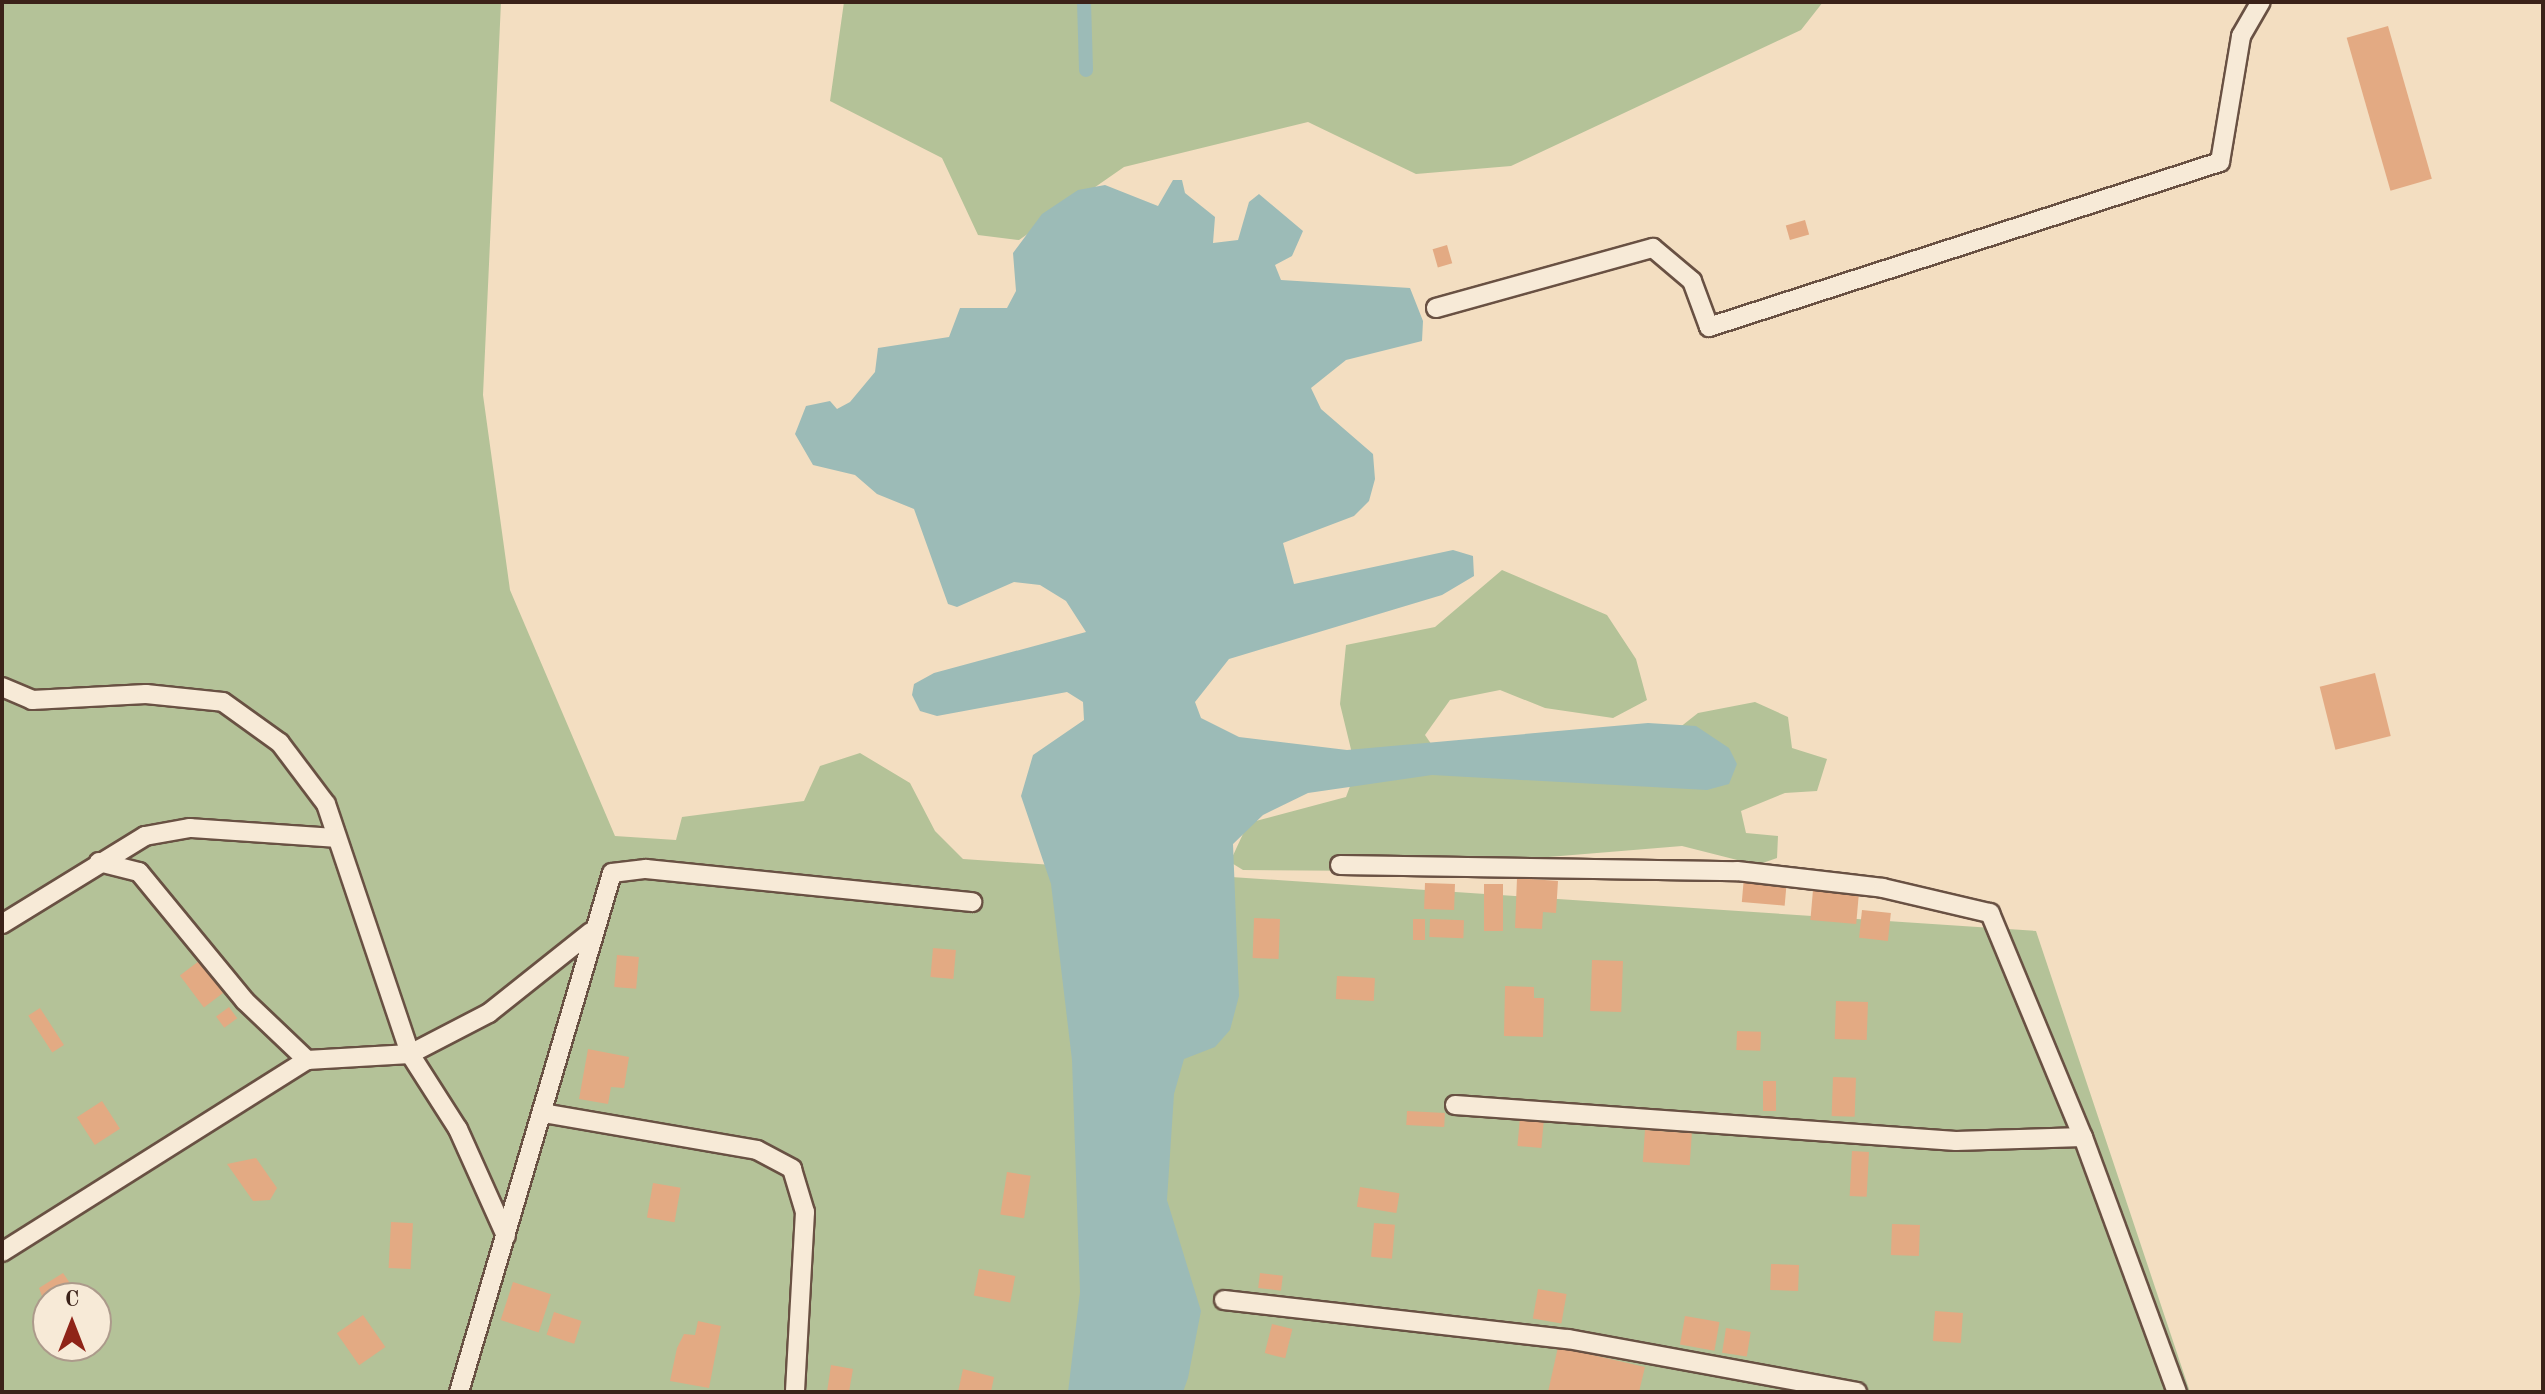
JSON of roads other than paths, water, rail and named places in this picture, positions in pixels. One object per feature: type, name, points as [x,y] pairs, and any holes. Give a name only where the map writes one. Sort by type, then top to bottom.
[{"type":"lane","points":[[1436,308],[1653,248],[1692,281],[1709,327],[2220,162],[2241,36],[2261,2]]},
{"type":"lane","points":[[2,687],[32,700],[146,694],[223,702],[306,769],[337,838],[410,1054],[458,1129],[506,1236]]},
{"type":"lane","points":[[2,924],[145,836],[190,828],[337,838]]},
{"type":"lane","points":[[99,862],[139,872],[245,1001],[307,1060]]},
{"type":"lane","points":[[1340,865],[1737,871],[1981,908],[1990,913],[2083,1137],[2177,1392]]},
{"type":"lane","points":[[459,1392],[543,1113],[591,932],[612,873],[646,869],[972,902]]},
{"type":"lane","points":[[2,1252],[307,1060],[410,1054],[489,1013],[591,932]]},
{"type":"lane","points":[[1455,1105],[1956,1141],[2083,1137]]},
{"type":"lane","points":[[543,1113],[757,1150],[792,1169],[805,1212],[795,1392]]},
{"type":"lane","points":[[1224,1300],[1553,1337],[1857,1392]]},
{"type":"water","points":[[1173,180],[1182,180],[1185,193],[1215,217],[1213,243],[1238,240],[1249,202],[1259,194],[1303,231],[1292,256],[1275,265],[1281,280],[1410,288],[1423,321],[1422,341],[1346,360],[1311,388],[1321,409],[1373,454],[1375,479],[1369,501],[1354,516],[1283,543],[1294,584],[1453,550],[1473,556],[1474,576],[1442,595],[1229,659],[1195,702],[1201,718],[1239,737],[1347,750],[1648,723],[1696,726],[1729,748],[1737,764],[1729,784],[1707,790],[1432,775],[1308,793],[1263,815],[1233,844],[1239,996],[1230,1030],[1215,1047],[1184,1059],[1174,1094],[1167,1200],[1201,1311],[1188,1378],[1183,1392],[1068,1392],[1080,1292],[1072,1060],[1051,884],[1021,796],[1033,755],[1084,720],[1083,702],[1067,692],[937,716],[920,711],[912,695],[914,684],[934,673],[1086,632],[1066,601],[1040,585],[1014,582],[957,607],[948,604],[914,509],[877,494],[855,475],[813,465],[795,434],[806,406],[830,401],[837,409],[850,402],[875,372],[878,348],[949,337],[960,308],[1007,308],[1016,291],[1013,253],[1042,214],[1078,190],[1105,185],[1158,206]]},
{"type":"waterway","points":[[1084,2],[1086,70]]}]
